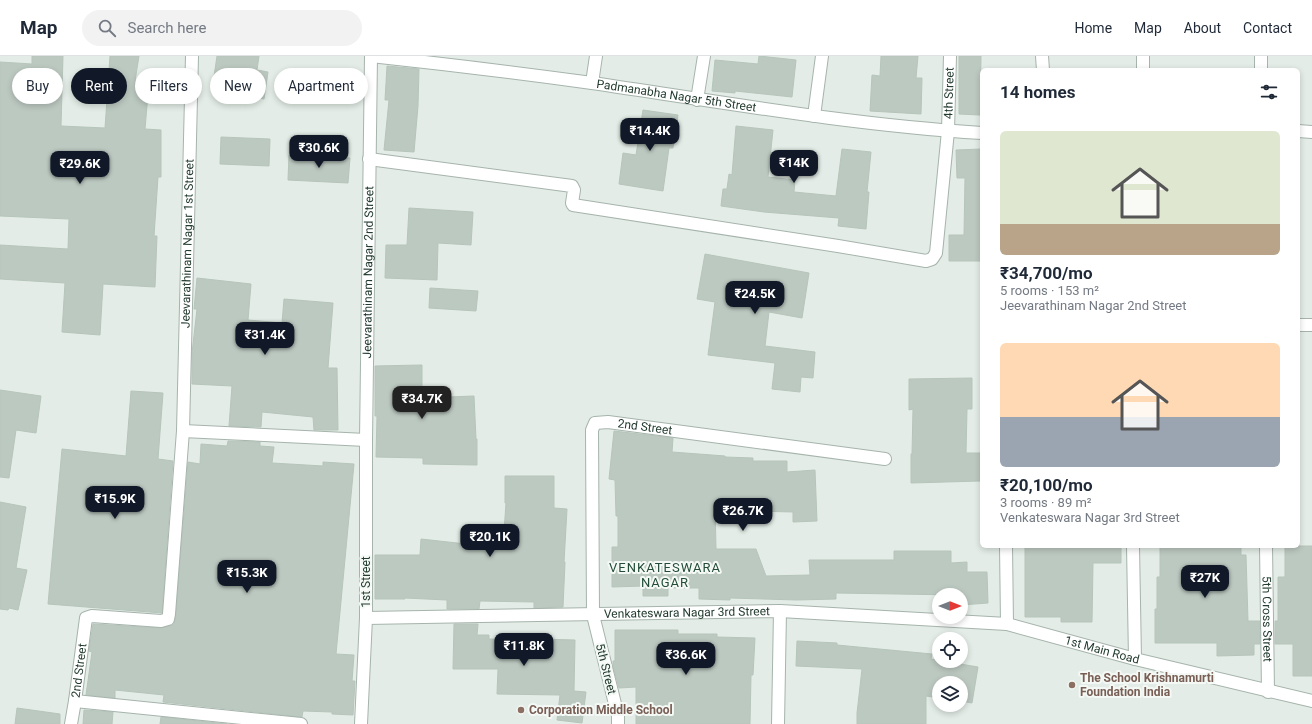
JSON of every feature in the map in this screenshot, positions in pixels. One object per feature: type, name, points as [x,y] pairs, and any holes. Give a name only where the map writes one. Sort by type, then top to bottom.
[{"type":"street","name":"Jeevarathinam Nagar 1st Street","points":[[86,618],[92,616],[162,620],[168,619],[170,610],[184,431],[192,56]]},
{"type":"street","name":"Padmanabha Nagar 5th Street","points":[[372,56],[477,62],[697,100],[814,116],[948,131],[980,133]]},
{"type":"street","name":"Jeevarathinam Nagar 2nd Street","points":[[366,440],[369,159],[372,56]]},
{"type":"street","points":[[592,83],[596,56]]},
{"type":"street","points":[[697,100],[704,56]]},
{"type":"street","points":[[814,116],[822,56]]},
{"type":"street","name":"4th Street","points":[[369,159],[572,186],[574,190],[573,206],[838,246],[926,261],[932,259],[936,253],[948,131],[950,56]]},
{"type":"street","points":[[1042,56],[1043,68]]},
{"type":"street","points":[[1143,56],[1143,68]]},
{"type":"street","points":[[1261,56],[1261,68]]},
{"type":"street","points":[[1300,132],[1312,132]]},
{"type":"street","points":[[1300,325],[1312,325]]},
{"type":"street","name":"2nd Street","points":[[593,614],[592,430],[595,423],[608,422],[885,459]]},
{"type":"street","points":[[184,431],[366,440]]},
{"type":"street","name":"1st Street","points":[[361,724],[366,618],[366,440]]},
{"type":"street","points":[[1006,548],[1007,624]]},
{"type":"street","points":[[1133,548],[1135,659]]},
{"type":"street","name":"5th Cross Street","points":[[1266,548],[1268,692]]},
{"type":"street","points":[[778,724],[780,611]]},
{"type":"street","name":"Venkateswara Nagar 3rd Street","points":[[366,618],[780,611],[1007,624]]},
{"type":"street","name":"5th Street","points":[[593,614],[618,716],[618,724]]},
{"type":"street","name":"2nd Street","points":[[71,724],[86,618]]},
{"type":"street","name":"1st Main Road","points":[[1007,624],[1135,659],[1268,692],[1312,701]]},
{"type":"street","points":[[75,701],[301,724]]},
{"type":"building","points":[[32,56],[63,56],[63,68],[12,68],[12,104],[62,104],[61,126],[105,128],[107,104],[127,104],[127,68],[109,68],[110,56],[139,56],[137,68],[135,68],[135,104],[147,104],[145,129],[161,130],[161,177],[158,177],[154,236],[157,236],[155,287],[103,284],[100,335],[62,332],[65,283],[0,279],[0,245],[68,249],[69,219],[0,216],[0,62],[32,64]]},
{"type":"building","points":[[217,56],[259,56],[257,68],[215,68]]},
{"type":"building","points":[[759,56],[796,60],[792,97],[735,91],[735,93],[712,91],[715,60],[758,64]]},
{"type":"building","points":[[881,56],[918,56],[916,78],[922,78],[921,114],[870,111],[872,75],[880,76]]},
{"type":"building","points":[[959,56],[981,56],[980,115],[959,114]]},
{"type":"building","points":[[387,66],[419,69],[418,106],[414,152],[384,150],[389,100],[385,100]]},
{"type":"building","points":[[266,72],[268,72],[266,86]]},
{"type":"building","points":[[643,110],[678,115],[673,148],[669,148],[663,191],[619,184],[623,153],[636,155]]},
{"type":"building","points":[[736,126],[773,130],[768,177],[795,180],[794,192],[836,196],[842,149],[871,152],[867,192],[869,192],[866,229],[838,226],[839,218],[764,212],[721,206],[723,189],[727,189],[729,174],[732,175]]},
{"type":"building","points":[[221,137],[270,139],[269,166],[220,164]]},
{"type":"building","points":[[980,149],[980,261],[949,261],[949,235],[964,235],[965,178],[957,178],[956,150]]},
{"type":"building","points":[[289,155],[350,158],[348,183],[288,180]]},
{"type":"building","points":[[409,208],[473,212],[471,245],[438,243],[437,280],[385,278],[386,245],[407,245]]},
{"type":"building","points":[[705,254],[809,273],[802,318],[769,312],[765,346],[815,352],[813,378],[801,377],[800,392],[772,389],[775,363],[708,355],[715,302],[697,299]]},
{"type":"building","points":[[197,278],[251,284],[248,320],[282,323],[284,299],[333,303],[328,368],[337,368],[338,430],[314,430],[313,417],[262,412],[261,427],[229,426],[232,386],[192,384],[192,353],[197,309],[194,309]]},
{"type":"building","points":[[430,288],[478,291],[476,311],[429,308]]},
{"type":"building","points":[[422,365],[422,398],[474,396],[477,465],[423,464],[423,458],[376,457],[377,416],[375,416],[375,366]]},
{"type":"building","points":[[972,378],[972,409],[967,409],[966,453],[980,453],[980,481],[911,483],[913,409],[909,410],[909,379]]},
{"type":"building","points":[[0,390],[41,396],[36,433],[16,430],[9,478],[0,477]]},
{"type":"building","points":[[131,391],[163,393],[158,459],[173,461],[162,613],[48,604],[62,449],[126,456]]},
{"type":"building","points":[[614,431],[673,438],[672,452],[753,458],[753,461],[787,461],[787,472],[815,470],[817,521],[793,522],[793,512],[753,511],[753,506],[715,504],[716,549],[756,549],[766,576],[810,575],[809,560],[894,560],[894,551],[951,551],[951,563],[967,562],[967,572],[987,572],[988,603],[968,604],[968,588],[932,588],[932,595],[836,593],[836,599],[797,600],[730,598],[730,600],[699,599],[699,588],[668,588],[668,596],[643,596],[643,586],[612,587],[612,547],[618,547],[618,516],[616,516],[615,480],[609,479]]},
{"type":"building","points":[[228,441],[260,442],[260,446],[274,447],[272,463],[323,466],[323,462],[354,464],[336,654],[354,655],[352,681],[355,681],[353,715],[332,714],[332,712],[303,711],[302,717],[163,702],[164,695],[115,690],[115,698],[86,695],[92,652],[89,651],[93,624],[160,628],[174,624],[176,615],[188,462],[200,464],[201,444],[227,446]]},
{"type":"building","points":[[505,476],[554,476],[554,508],[567,509],[563,607],[534,608],[534,602],[480,601],[479,609],[447,609],[447,600],[405,598],[375,599],[375,555],[420,555],[421,539],[484,546],[503,546],[506,503]]},
{"type":"building","points":[[0,502],[26,507],[16,568],[27,570],[18,610],[9,608],[8,610],[0,609]]},
{"type":"building","points":[[1312,546],[1312,676],[1293,676],[1293,644],[1275,644],[1275,621],[1278,621],[1278,577],[1285,577],[1285,548]]},
{"type":"building","points":[[1025,548],[1121,548],[1121,563],[1093,563],[1092,622],[1061,622],[1061,617],[1025,617]]},
{"type":"building","points":[[1160,548],[1241,548],[1241,555],[1246,555],[1248,621],[1260,621],[1260,644],[1254,644],[1254,655],[1217,656],[1217,643],[1155,643],[1157,577],[1160,577]]},
{"type":"building","points":[[454,624],[478,624],[477,635],[489,635],[489,639],[540,641],[540,639],[575,640],[574,691],[586,692],[582,723],[557,720],[560,695],[497,694],[498,669],[453,669]]},
{"type":"building","points":[[615,630],[678,630],[678,634],[717,634],[717,637],[755,638],[753,675],[751,675],[750,724],[636,724],[636,687],[619,688],[613,666],[613,661],[615,661]]},
{"type":"building","points":[[797,641],[837,643],[837,645],[932,654],[932,668],[968,668],[968,665],[978,667],[972,703],[968,702],[968,676],[932,676],[932,697],[926,696],[926,724],[857,724],[862,669],[796,666]]},
{"type":"building","points":[[17,708],[60,714],[60,724],[15,724]]},
{"type":"building","points":[[84,710],[113,712],[112,724],[83,724]]},
{"type":"building","points":[[161,717],[227,724],[160,724]]},
{"type":"place","name":"The School Krishnamurti Foundation India","points":[[1072,685]]},
{"type":"place","name":"Corporation Middle School","points":[[521,710]]},
{"type":"district","name":"VENKATESWARA NAGAR","points":[[665,574]]}]
